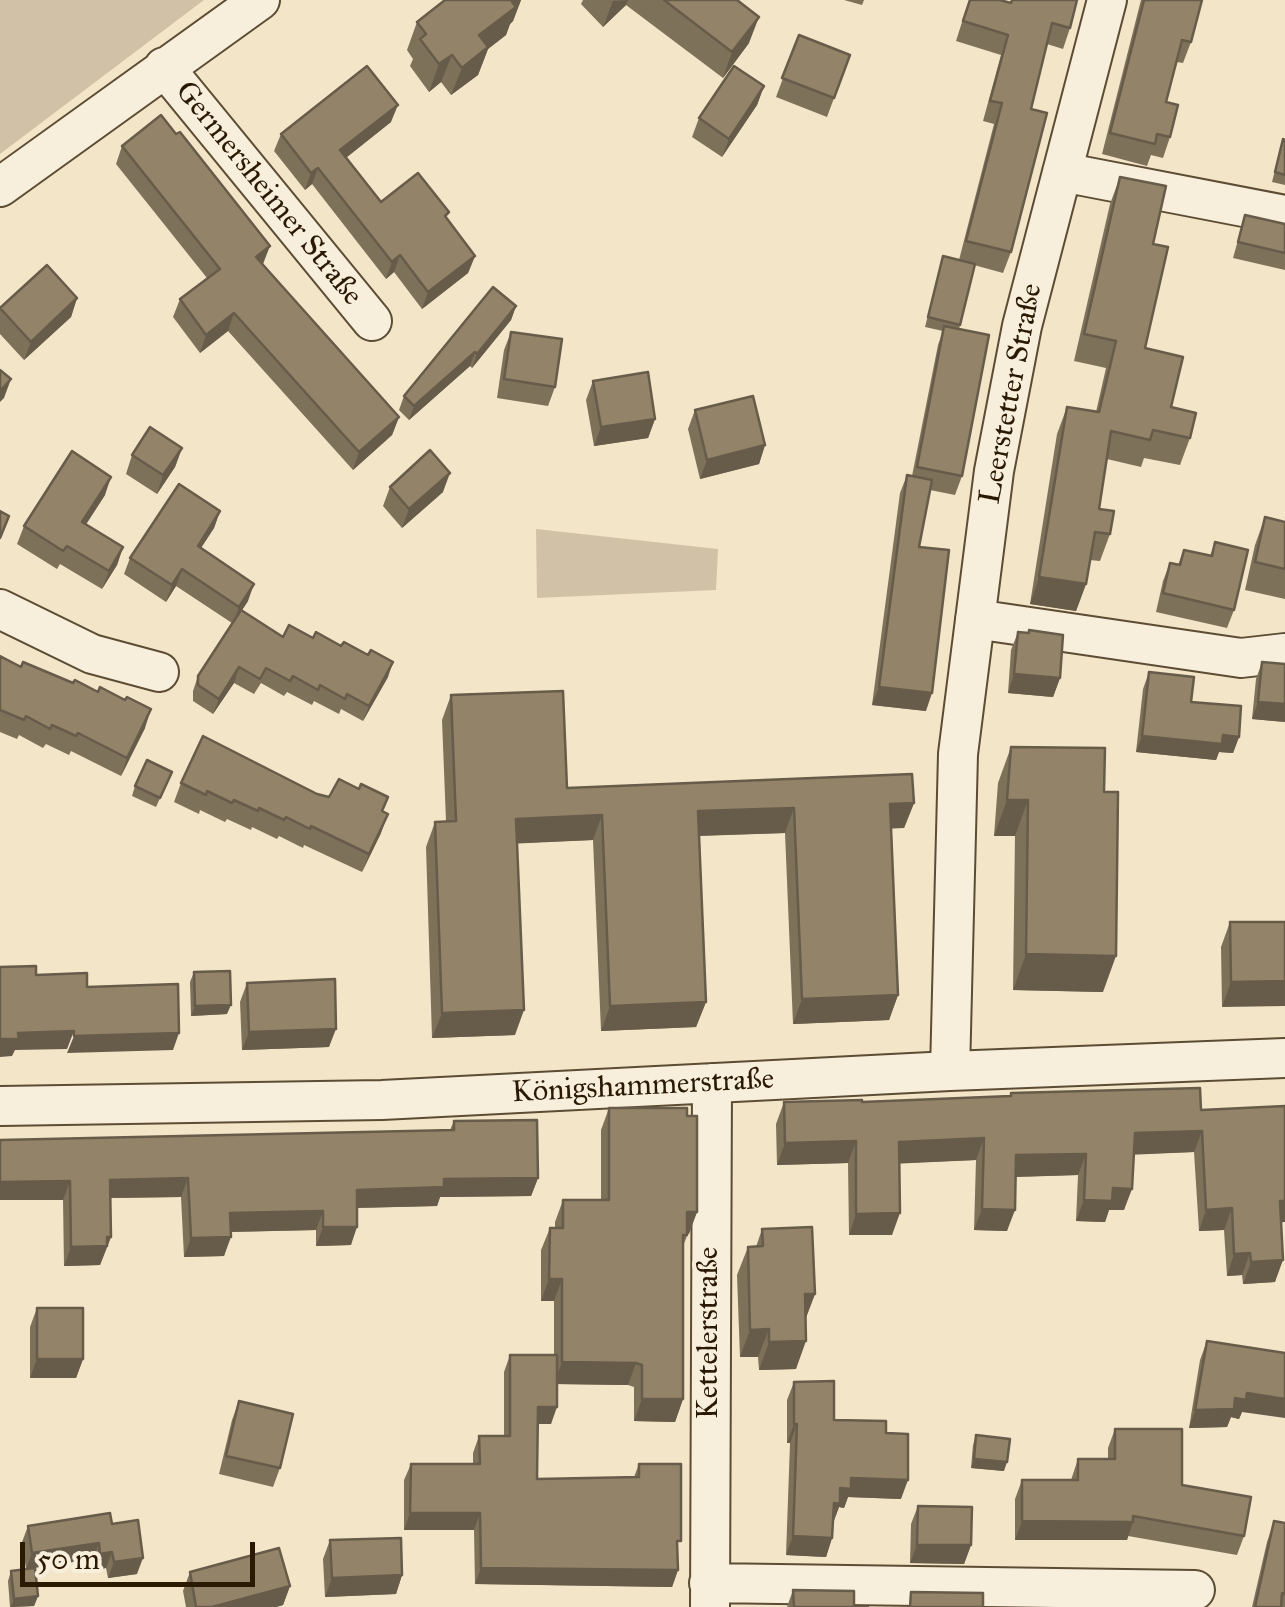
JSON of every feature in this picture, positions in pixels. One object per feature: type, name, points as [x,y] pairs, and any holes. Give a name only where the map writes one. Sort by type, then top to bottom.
[{"type":"street","name":"Germersheimer Straße","points":[[0,187],[260,0]]},
{"type":"street","name":"Leerstetter Straße","points":[[950,1071],[958,754],[994,470],[1022,326],[1107,0]]},
{"type":"street","name":"Germersheimer Straße","points":[[164,67],[372,321]]},
{"type":"street","points":[[1062,172],[1285,215]]},
{"type":"street","points":[[0,610],[92,654],[159,672]]},
{"type":"street","points":[[975,619],[1241,658],[1285,653]]},
{"type":"street","name":"Königshammerstraße","points":[[0,1106],[382,1100],[1285,1058]]},
{"type":"street","name":"Kettelerstraße","points":[[712,1083],[710,1595],[1194,1590]]},
{"type":"shaded area","points":[[0,0],[204,0],[0,154]]},
{"type":"shaded area","points":[[536,529],[718,549],[716,590],[537,598]]},
{"type":"building","points":[[445,0],[515,0],[512,2],[516,7],[479,35],[488,47],[462,68],[452,55],[439,64],[420,39],[426,34],[417,22]]},
{"type":"building","points":[[664,0],[737,0],[759,17],[732,52]]},
{"type":"building","points":[[970,0],[1077,0],[1070,28],[1052,23],[1031,109],[1047,113],[1011,252],[966,241],[1002,103],[990,101],[1008,35],[963,21]]},
{"type":"building","points":[[1144,0],[1202,0],[1191,42],[1182,40],[1166,102],[1178,105],[1170,137],[1157,134],[1155,144],[1110,133]]},
{"type":"building","points":[[799,35],[850,55],[834,98],[782,78]]},
{"type":"building","points":[[367,66],[398,105],[340,150],[381,202],[418,173],[449,212],[445,216],[475,256],[428,292],[400,255],[392,262],[318,168],[311,173],[281,134]]},
{"type":"building","points":[[734,66],[764,86],[729,139],[699,118]]},
{"type":"building","points":[[161,115],[176,134],[180,132],[270,246],[256,257],[399,417],[359,452],[234,313],[206,335],[180,299],[220,269],[122,146]]},
{"type":"building","points":[[1285,140],[1285,175],[1275,172]]},
{"type":"building","points":[[1120,177],[1166,186],[1153,244],[1168,247],[1145,348],[1183,357],[1171,407],[1196,413],[1190,438],[1153,430],[1150,440],[1111,431],[1099,509],[1114,511],[1110,534],[1095,532],[1086,584],[1039,577],[1067,407],[1099,412],[1116,341],[1084,334]]},
{"type":"building","points":[[1245,215],[1285,224],[1285,253],[1238,242]]},
{"type":"building","points":[[943,256],[975,264],[960,325],[928,317]]},
{"type":"building","points":[[47,265],[77,298],[31,342],[0,308]]},
{"type":"building","points":[[493,287],[516,306],[477,354],[414,406],[404,396]]},
{"type":"building","points":[[944,326],[989,335],[962,476],[917,467]]},
{"type":"building","points":[[511,332],[562,339],[555,387],[504,379]]},
{"type":"building","points":[[0,370],[11,379],[0,391]]},
{"type":"building","points":[[648,372],[655,419],[601,427],[593,381]]},
{"type":"building","points":[[753,396],[765,445],[707,460],[695,410]]},
{"type":"building","points":[[150,427],[182,448],[163,475],[132,455]]},
{"type":"building","points":[[430,450],[450,473],[409,509],[390,487]]},
{"type":"building","points":[[72,451],[111,477],[82,522],[123,547],[109,571],[67,546],[63,551],[24,526]]},
{"type":"building","points":[[907,475],[932,480],[919,547],[949,550],[932,693],[879,687]]},
{"type":"building","points":[[179,484],[220,511],[198,546],[254,584],[239,607],[182,569],[172,585],[130,558]]},
{"type":"building","points":[[0,511],[9,516],[0,538]]},
{"type":"building","points":[[1265,517],[1285,522],[1285,569],[1255,562]]},
{"type":"building","points":[[1215,542],[1248,550],[1234,610],[1163,593],[1170,563],[1180,565],[1184,550],[1212,556]]},
{"type":"building","points":[[241,610],[283,637],[289,625],[313,638],[316,632],[341,646],[344,642],[368,655],[371,650],[393,662],[369,706],[347,694],[345,699],[320,685],[318,690],[293,676],[290,681],[266,668],[260,679],[239,667],[219,699],[198,685],[198,676]]},
{"type":"building","points":[[1018,632],[1063,635],[1060,678],[1014,674]]},
{"type":"building","points":[[0,656],[21,667],[23,662],[73,683],[75,680],[98,692],[100,687],[151,709],[127,758],[78,733],[76,736],[52,725],[50,729],[26,716],[24,720],[0,710]]},
{"type":"building","points":[[1262,662],[1285,664],[1285,704],[1258,702]]},
{"type":"building","points":[[1149,672],[1194,677],[1191,702],[1241,706],[1239,737],[1223,735],[1222,744],[1142,736]]},
{"type":"building","points":[[563,691],[567,788],[912,774],[914,803],[890,804],[898,995],[802,999],[794,808],[698,811],[706,1002],[610,1006],[602,815],[516,819],[524,1010],[442,1013],[435,822],[456,821],[451,695]]},
{"type":"building","points":[[203,736],[317,794],[329,797],[339,779],[388,797],[382,811],[388,814],[369,854],[311,826],[310,829],[234,800],[232,803],[207,791],[206,795],[181,783]]},
{"type":"building","points":[[1011,747],[1105,748],[1104,792],[1118,792],[1116,956],[1026,954],[1028,800],[1007,800]]},
{"type":"building","points":[[147,760],[172,772],[160,798],[135,786]]},
{"type":"building","points":[[1230,922],[1285,922],[1285,981],[1231,982]]},
{"type":"building","points":[[36,966],[36,975],[87,973],[87,987],[178,984],[179,1033],[74,1036],[74,1031],[18,1033],[19,1039],[0,1039],[0,967]]},
{"type":"building","points":[[230,971],[231,1005],[195,1006],[194,972]]},
{"type":"building","points":[[335,979],[336,1029],[249,1032],[247,983]]},
{"type":"building","points":[[1200,1088],[1201,1110],[1285,1106],[1285,1201],[1280,1201],[1283,1260],[1251,1262],[1250,1253],[1234,1254],[1232,1208],[1206,1210],[1202,1131],[1135,1133],[1132,1189],[1113,1188],[1112,1201],[1084,1200],[1086,1154],[1016,1155],[1015,1210],[982,1209],[984,1138],[899,1142],[900,1213],[856,1214],[856,1141],[785,1143],[784,1102]]},
{"type":"building","points":[[609,1108],[687,1108],[687,1116],[697,1116],[697,1212],[687,1212],[687,1235],[683,1235],[683,1399],[642,1399],[642,1365],[636,1363],[562,1362],[562,1279],[549,1279],[550,1228],[563,1228],[563,1200],[609,1200]]},
{"type":"building","points":[[537,1120],[538,1178],[444,1179],[444,1187],[357,1190],[357,1227],[323,1227],[323,1211],[230,1213],[231,1237],[191,1238],[188,1178],[110,1180],[111,1237],[107,1237],[107,1246],[71,1247],[70,1181],[0,1182],[0,1140],[454,1130],[454,1121]]},
{"type":"building","points":[[812,1227],[815,1294],[805,1294],[806,1341],[769,1342],[769,1329],[750,1330],[748,1247],[763,1246],[762,1229]]},
{"type":"building","points":[[37,1308],[83,1308],[83,1359],[37,1359]]},
{"type":"building","points":[[1207,1341],[1285,1353],[1285,1399],[1247,1393],[1246,1400],[1235,1398],[1234,1409],[1195,1410]]},
{"type":"building","points":[[510,1355],[557,1355],[557,1407],[538,1407],[537,1479],[639,1477],[639,1464],[681,1464],[678,1570],[481,1568],[480,1513],[410,1513],[411,1464],[480,1464],[479,1436],[510,1436]]},
{"type":"building","points":[[834,1381],[834,1420],[886,1421],[886,1433],[908,1434],[908,1480],[851,1478],[851,1489],[840,1488],[840,1504],[834,1503],[832,1538],[793,1536],[797,1424],[794,1382]]},
{"type":"building","points":[[239,1401],[293,1414],[280,1468],[226,1456]]},
{"type":"building","points":[[1115,1429],[1182,1429],[1182,1485],[1251,1497],[1244,1536],[1133,1516],[1133,1522],[1022,1521],[1022,1480],[1078,1480],[1078,1459],[1115,1459]]},
{"type":"building","points":[[976,1435],[1010,1439],[1007,1462],[974,1459]]},
{"type":"building","points":[[918,1506],[972,1507],[971,1545],[917,1545]]},
{"type":"building","points":[[110,1513],[112,1524],[138,1520],[143,1558],[114,1562],[112,1552],[100,1554],[99,1543],[32,1553],[28,1526]]},
{"type":"building","points":[[1274,1521],[1285,1523],[1285,1594],[1282,1593],[1281,1607],[1255,1607]]},
{"type":"building","points":[[401,1538],[402,1575],[332,1578],[330,1540]]},
{"type":"building","points":[[279,1548],[290,1586],[212,1607],[196,1607],[190,1572]]},
{"type":"building","points":[[35,1568],[38,1596],[14,1599],[11,1571]]},
{"type":"building","points":[[793,1590],[854,1591],[854,1607],[794,1607]]},
{"type":"building","points":[[911,1592],[983,1593],[983,1607],[910,1607]]}]
